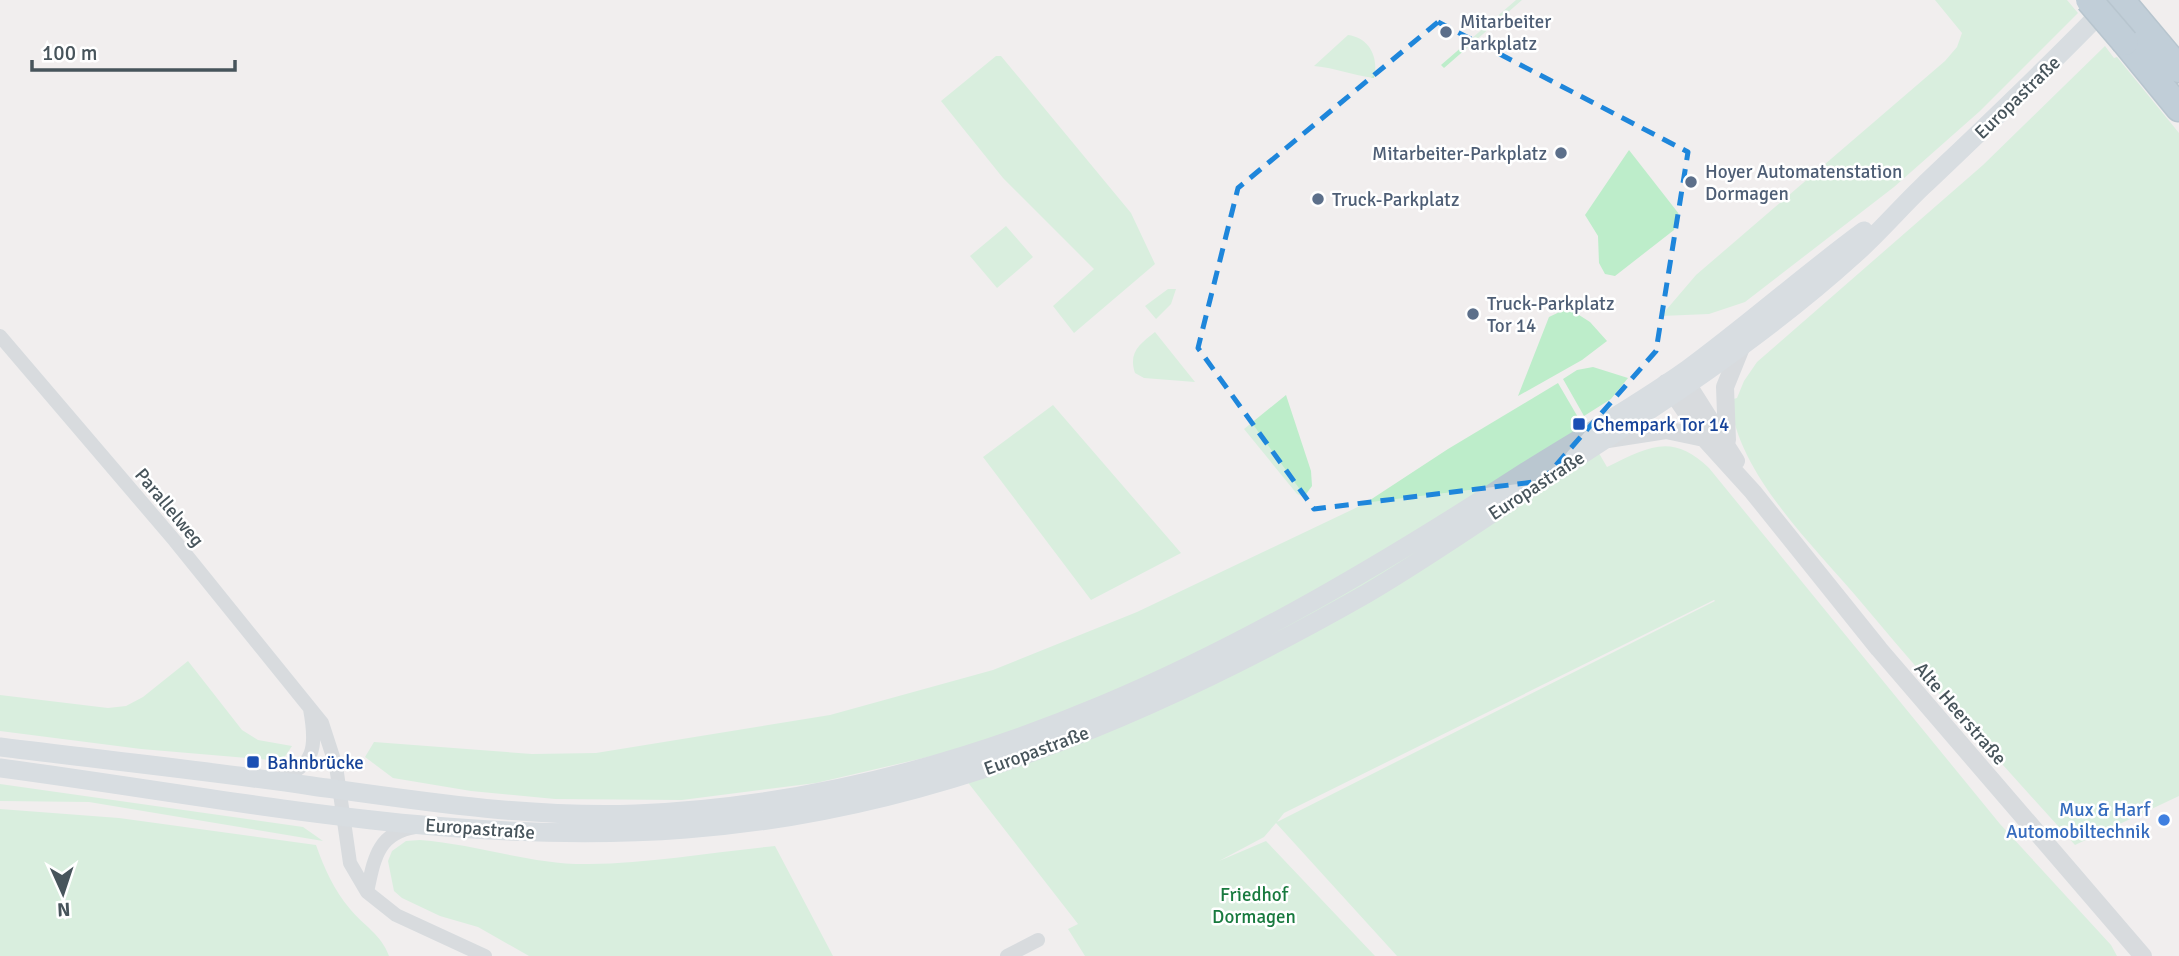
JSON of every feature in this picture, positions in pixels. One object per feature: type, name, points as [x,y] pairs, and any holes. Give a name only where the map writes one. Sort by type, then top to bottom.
[{"type":"highway","points":[[2089,0],[2179,69]]},
{"type":"highway","points":[[2121,0],[2134,34],[2179,108]]},
{"type":"main road","name":"Europastraße","points":[[0,747],[340,790],[553,813],[632,814],[755,804],[818,794],[947,763],[1085,713],[1284,617],[1361,576],[1742,345],[1857,253],[2028,87],[2113,0]]},
{"type":"main road","name":"Europastraße","points":[[0,768],[427,826],[571,834],[756,823],[888,798],[984,771],[1093,730],[1282,639],[1403,571],[1608,439],[1918,191]]},
{"type":"street","name":"Parallelweg","points":[[0,336],[309,704],[331,744],[350,863],[367,892]]},
{"type":"street","points":[[1727,447],[1725,387],[1742,345]]},
{"type":"street","name":"Alte Heerstraße","points":[[1677,384],[1704,438],[1753,492],[1818,575],[2143,956]]},
{"type":"street","name":"Alte Heerstraße","points":[[1677,384],[1727,447],[1753,492]]},
{"type":"street","points":[[1608,439],[1666,430],[1704,438]]},
{"type":"street","points":[[272,781],[296,772],[307,761],[314,733],[309,704]]},
{"type":"street","points":[[427,826],[402,829],[382,842],[375,855],[367,892],[396,915],[485,956]]},
{"type":"street","points":[[1007,956],[1038,940]]},
{"type":"highlighted area","points":[[1438,22],[1688,152],[1656,351],[1542,481],[1314,509],[1198,348],[1238,188]]},
{"type":"green space","points":[[1516,0],[1522,0],[1444,68],[1441,65]]},
{"type":"green space","points":[[1935,0],[2067,0],[2078,13],[1980,111],[1894,187],[1745,302],[1709,314],[1661,316],[1696,275],[1945,61],[1957,47],[1962,33]]},
{"type":"green space","points":[[1348,35],[1362,40],[1371,50],[1375,63],[1374,78],[1314,66]]},
{"type":"green space","points":[[2105,46],[2179,133],[2179,796],[2075,845],[1940,694],[1781,508],[1747,455],[1736,428],[1730,400],[1737,398],[1744,381],[1757,362],[1983,165]]},
{"type":"green space","points":[[996,56],[1001,56],[1131,213],[1155,264],[1074,333],[1053,306],[1094,269],[1003,178],[941,101]]},
{"type":"green space","points":[[1629,150],[1679,214],[1674,230],[1615,276],[1605,274],[1599,263],[1598,236],[1585,215]]},
{"type":"green space","points":[[1006,226],[1033,257],[997,288],[970,256]]},
{"type":"green space","points":[[1168,289],[1176,289],[1171,304],[1156,319],[1145,306]]},
{"type":"green space","points":[[1568,308],[1590,322],[1607,341],[1582,360],[1518,396],[1549,317]]},
{"type":"green space","points":[[1155,332],[1195,382],[1144,378],[1135,373],[1134,354]]},
{"type":"green space","points":[[1593,367],[1628,378],[1611,399],[1584,416],[1563,379],[1577,370]]},
{"type":"green space","name":"Friedhof Dormagen","points":[[1558,383],[1607,467],[1648,449],[1660,447],[1683,450],[1696,457],[1709,468],[2000,824],[2111,945],[2117,956],[1397,956],[1276,823],[1264,837],[1219,861],[1266,841],[1375,956],[1085,956],[1068,929],[1078,924],[945,753],[816,783],[682,800],[555,799],[471,791],[393,778],[365,757],[374,742],[532,754],[596,753],[830,715],[993,670],[1137,612],[1364,504],[1448,449]],"holes":[[[1715,601],[1277,822],[1284,813]]]},
{"type":"green space","points":[[1286,395],[1311,471],[1312,486],[1304,497],[1297,494],[1244,429]]},
{"type":"green space","points":[[1053,405],[1181,553],[1091,600],[983,457]]},
{"type":"green space","points":[[188,661],[242,730],[258,740],[292,746],[282,761],[141,749],[0,731],[0,695],[108,708],[126,706],[143,697]]},
{"type":"green space","points":[[0,784],[303,827],[323,841],[89,802],[0,801]]},
{"type":"green space","points":[[0,809],[119,818],[316,845],[344,902],[377,936],[389,956],[0,956]]},
{"type":"green space","points":[[420,840],[546,861],[589,864],[775,846],[833,956],[529,956],[478,927],[440,916],[402,898],[394,891],[388,861],[392,851],[406,841]]},
{"type":"place","name":"Mitarbeiter Parkplatz","points":[[1446,32]]},
{"type":"place","name":"Mitarbeiter-Parkplatz","points":[[1561,153]]},
{"type":"place","name":"Hoyer Automatenstation Dormagen","points":[[1691,182]]},
{"type":"place","name":"Truck-Parkplatz","points":[[1318,199]]},
{"type":"place","name":"Truck-Parkplatz Tor 14","points":[[1473,314]]},
{"type":"place","name":"Chempark Tor 14","points":[[1579,424]]},
{"type":"place","name":"Bahnbrücke","points":[[253,762]]},
{"type":"place","name":"Mux & Harf Automobiltechnik","points":[[2164,820]]}]
